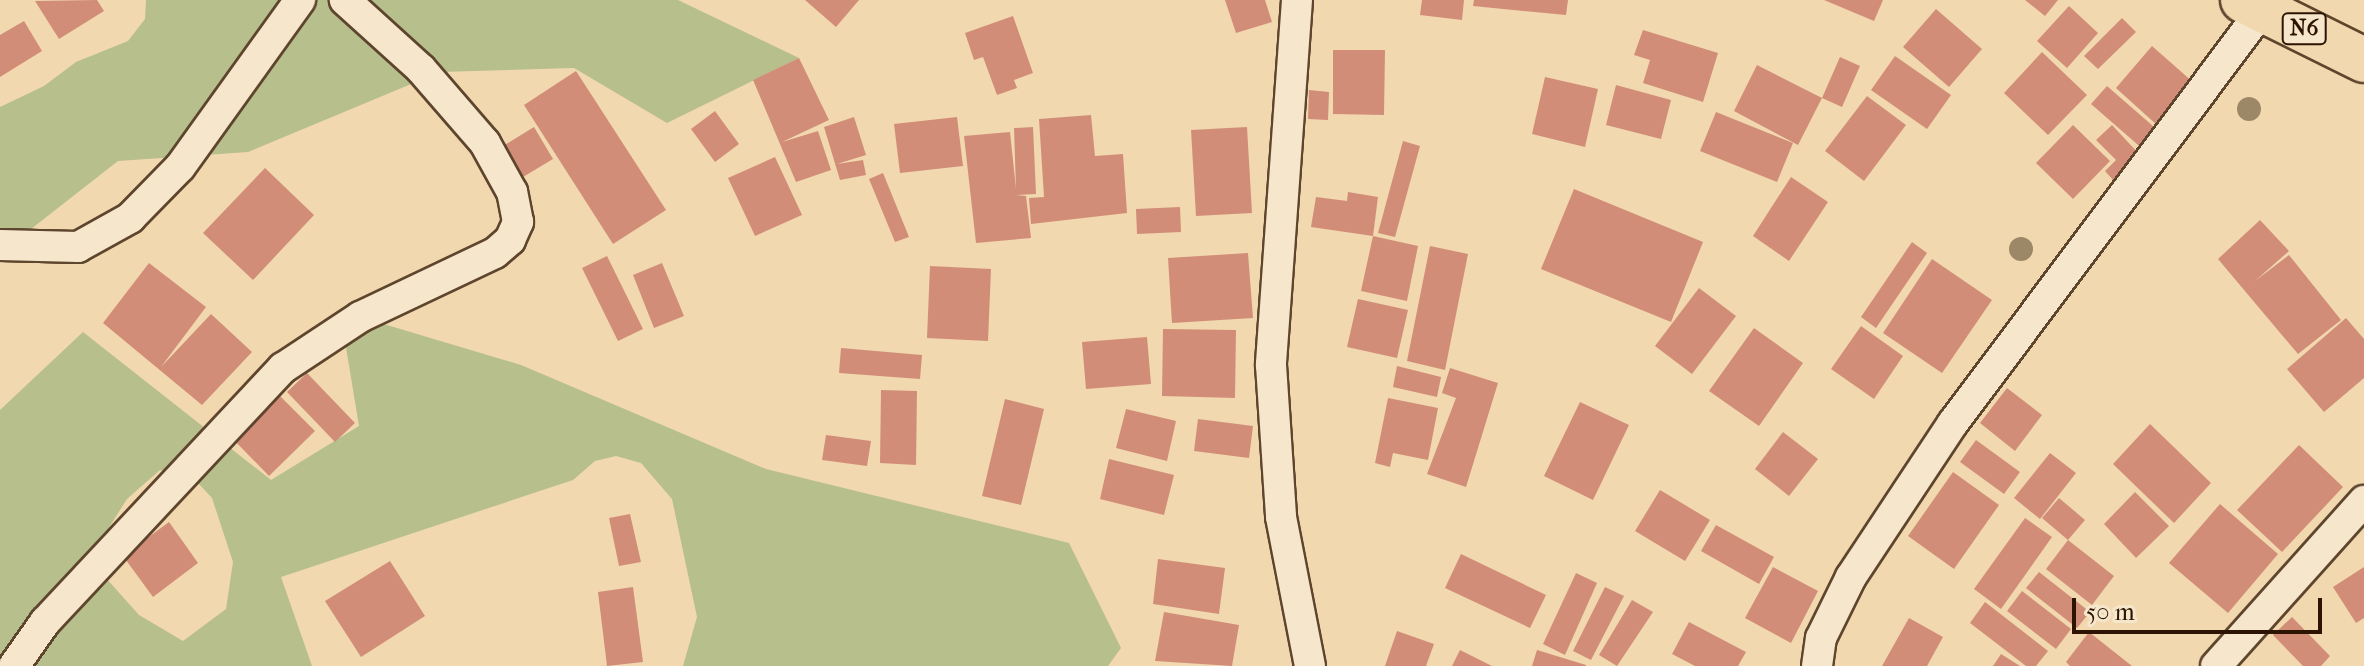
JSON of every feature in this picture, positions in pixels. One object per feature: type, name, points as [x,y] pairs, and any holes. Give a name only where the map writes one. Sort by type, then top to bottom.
[{"type":"highway","name":"N6","points":[[2253,4],[2364,60]]},
{"type":"street","points":[[0,245],[78,247],[130,218],[180,167],[300,0]]},
{"type":"street","points":[[14,666],[45,622],[283,368],[360,317],[495,253],[510,240],[518,222],[512,192],[485,143],[421,69],[345,0]]},
{"type":"street","points":[[1297,0],[1271,365],[1281,517],[1310,666]]},
{"type":"street","points":[[1817,666],[1821,638],[1851,577],[1953,423],[2253,4]]},
{"type":"street","points":[[2216,666],[2364,501]]},
{"type":"green space","points":[[146,0],[678,0],[799,58],[667,123],[574,68],[440,72],[248,152],[118,161],[31,229],[0,239],[0,107],[44,86],[76,62],[128,41],[145,19]]},
{"type":"green space","points":[[340,311],[521,365],[766,469],[1069,543],[1121,648],[1108,666],[683,666],[697,617],[672,499],[641,463],[616,456],[595,461],[573,480],[281,577],[312,666],[0,666],[0,410],[83,332],[271,480],[359,426]],"holes":[[[160,470],[198,483],[212,498],[233,562],[226,609],[183,641],[139,615],[89,559],[127,499]]]},
{"type":"building","points":[[97,0],[104,11],[59,39],[35,1]]},
{"type":"building","points":[[805,0],[859,0],[836,27]]},
{"type":"building","points":[[1225,0],[1265,0],[1272,22],[1236,33]]},
{"type":"building","points":[[1422,0],[1464,0],[1462,20],[1420,15]]},
{"type":"building","points":[[1474,0],[1568,0],[1566,15],[1473,6]]},
{"type":"building","points":[[1824,0],[1883,0],[1874,21]]},
{"type":"building","points":[[2025,0],[2058,0],[2045,16]]},
{"type":"building","points":[[2069,6],[2098,33],[2067,68],[2037,41]]},
{"type":"building","points":[[1936,9],[1982,49],[1949,87],[1903,47]]},
{"type":"building","points":[[1013,16],[1033,73],[1014,80],[1017,88],[997,95],[983,57],[974,60],[965,33]]},
{"type":"building","points":[[2122,18],[2136,32],[2098,69],[2084,56]]},
{"type":"building","points":[[24,21],[42,51],[0,77],[0,35]]},
{"type":"building","points":[[1643,30],[1718,53],[1703,102],[1643,83],[1650,60],[1634,55]]},
{"type":"building","points":[[2152,46],[2194,83],[2158,126],[2116,88]]},
{"type":"building","points":[[1333,50],[1385,50],[1384,115],[1333,114]]},
{"type":"building","points":[[2042,52],[2087,95],[2048,135],[2004,93]]},
{"type":"building","points":[[1895,56],[1951,95],[1927,129],[1871,90]]},
{"type":"building","points":[[1840,57],[1860,66],[1842,107],[1822,98]]},
{"type":"building","points":[[799,58],[829,120],[782,142],[818,131],[831,170],[796,182],[753,80]]},
{"type":"building","points":[[1757,65],[1822,98],[1798,145],[1734,111]]},
{"type":"building","points":[[576,71],[666,210],[613,244],[524,105]]},
{"type":"building","points":[[1545,77],[1598,89],[1585,147],[1532,134]]},
{"type":"building","points":[[1616,85],[1671,100],[1661,139],[1606,125]]},
{"type":"building","points":[[2107,86],[2161,133],[2145,151],[2091,104]]},
{"type":"building","points":[[1309,90],[1329,92],[1328,120],[1308,119]]},
{"type":"building","points":[[1867,96],[1906,125],[1864,181],[1825,151]]},
{"type":"building","points":[[715,111],[739,144],[715,162],[691,129]]},
{"type":"building","points":[[1716,112],[1793,143],[1777,182],[1700,151]]},
{"type":"building","points":[[1091,115],[1095,156],[1123,154],[1127,213],[1031,224],[1029,198],[1044,197],[1039,119]]},
{"type":"building","points":[[854,117],[866,155],[837,164],[863,160],[866,175],[840,180],[824,127]]},
{"type":"building","points":[[957,117],[963,166],[900,173],[894,124]]},
{"type":"building","points":[[2073,125],[2110,161],[2073,199],[2036,163]]},
{"type":"building","points":[[2112,125],[2140,155],[2114,181],[2105,171],[2116,160],[2096,140]]},
{"type":"building","points":[[534,127],[553,159],[518,180],[498,149]]},
{"type":"building","points":[[1033,127],[1036,194],[1016,195],[1026,196],[1031,238],[976,243],[964,136],[1010,132],[1016,189],[1014,128]]},
{"type":"building","points":[[1247,127],[1252,213],[1196,216],[1191,130]]},
{"type":"building","points":[[1403,141],[1420,146],[1395,237],[1378,233]]},
{"type":"building","points":[[775,157],[802,215],[755,236],[728,178]]},
{"type":"building","points":[[265,168],[314,215],[253,280],[203,233]]},
{"type":"building","points":[[883,173],[909,237],[895,242],[869,179]]},
{"type":"building","points":[[1791,177],[1828,202],[1789,261],[1753,236]]},
{"type":"building","points":[[1574,189],[1703,242],[1671,322],[1541,269]]},
{"type":"building","points":[[1348,192],[1378,197],[1373,236],[1311,227],[1316,197],[1347,201]]},
{"type":"building","points":[[1180,207],[1181,232],[1137,234],[1136,209]]},
{"type":"building","points":[[2260,220],[2289,251],[2255,281],[2289,255],[2341,320],[2298,354],[2218,259]]},
{"type":"building","points":[[1373,236],[1418,246],[1407,301],[1361,291]]},
{"type":"building","points":[[1912,242],[1927,253],[1876,328],[1861,317]]},
{"type":"building","points":[[1430,246],[1468,254],[1445,370],[1407,361]]},
{"type":"building","points":[[1248,253],[1253,318],[1172,323],[1168,258]]},
{"type":"building","points":[[607,256],[643,329],[618,341],[582,268]]},
{"type":"building","points":[[1932,259],[1992,300],[1942,373],[1883,333]]},
{"type":"building","points":[[149,263],[206,307],[161,367],[211,314],[252,352],[202,405],[103,323]]},
{"type":"building","points":[[662,263],[684,316],[654,328],[633,275]]},
{"type":"building","points":[[930,266],[991,269],[988,341],[927,338]]},
{"type":"building","points":[[1699,288],[1736,316],[1692,374],[1655,346]]},
{"type":"building","points":[[1358,299],[1408,310],[1397,358],[1347,347]]},
{"type":"building","points":[[2346,318],[2364,339],[2364,378],[2324,412],[2287,369]]},
{"type":"building","points":[[1861,326],[1903,356],[1874,399],[1831,369]]},
{"type":"building","points":[[1754,328],[1803,363],[1759,426],[1709,391]]},
{"type":"building","points":[[1163,329],[1236,330],[1235,398],[1162,396]]},
{"type":"building","points":[[1147,337],[1151,384],[1086,389],[1082,342]]},
{"type":"building","points":[[841,348],[922,355],[920,379],[839,373]]},
{"type":"building","points":[[1397,366],[1441,377],[1437,397],[1393,387]]},
{"type":"building","points":[[1450,368],[1498,383],[1466,487],[1427,474],[1456,398],[1442,393]]},
{"type":"building","points":[[307,373],[355,423],[335,442],[287,392]]},
{"type":"building","points":[[2007,388],[2042,415],[2015,451],[1980,423]]},
{"type":"building","points":[[881,390],[917,391],[916,465],[880,463]]},
{"type":"building","points":[[276,392],[315,431],[269,476],[230,436]]},
{"type":"building","points":[[1388,398],[1438,408],[1428,460],[1393,453],[1390,467],[1375,463]]},
{"type":"building","points":[[1005,399],[1044,409],[1021,505],[982,496]]},
{"type":"building","points":[[1580,402],[1629,425],[1593,500],[1544,476]]},
{"type":"building","points":[[1126,409],[1176,421],[1167,461],[1116,448]]},
{"type":"building","points":[[1198,419],[1253,426],[1249,458],[1194,451]]},
{"type":"building","points":[[2150,424],[2211,483],[2174,523],[2113,464]]},
{"type":"building","points":[[1783,432],[1818,459],[1789,496],[1755,469]]},
{"type":"building","points":[[826,435],[871,441],[867,466],[822,460]]},
{"type":"building","points":[[1976,440],[2020,472],[2004,494],[1960,462]]},
{"type":"building","points":[[2299,445],[2343,487],[2282,552],[2237,510]]},
{"type":"building","points":[[2050,453],[2076,473],[2040,519],[2014,498]]},
{"type":"building","points":[[1109,459],[1174,475],[1164,515],[1100,499]]},
{"type":"building","points":[[1953,472],[1999,505],[1954,569],[1908,536]]},
{"type":"building","points":[[1660,490],[1710,520],[1685,561],[1635,531]]},
{"type":"building","points":[[2135,492],[2169,526],[2136,558],[2104,524]]},
{"type":"building","points":[[2059,498],[2085,520],[2068,540],[2042,518]]},
{"type":"building","points":[[2220,504],[2278,554],[2228,613],[2169,563]]},
{"type":"building","points":[[630,514],[641,562],[619,566],[609,518]]},
{"type":"building","points":[[2025,518],[2052,537],[2001,609],[1974,589]]},
{"type":"building","points":[[169,522],[198,563],[153,597],[123,556]]},
{"type":"building","points":[[1716,525],[1774,557],[1759,584],[1701,551]]},
{"type":"building","points":[[2068,540],[2114,576],[2092,605],[2046,569]]},
{"type":"building","points":[[1461,554],[1546,595],[1530,628],[1445,588]]},
{"type":"building","points":[[1158,559],[1225,568],[1219,614],[1153,604]]},
{"type":"building","points":[[390,561],[425,616],[361,657],[325,601]]},
{"type":"building","points":[[1773,567],[1818,591],[1791,643],[1745,618]]},
{"type":"building","points":[[2364,567],[2364,618],[2356,623],[2333,587]]},
{"type":"building","points":[[2039,572],[2090,612],[2077,628],[2026,588]]},
{"type":"building","points":[[1576,573],[1597,583],[1565,655],[1543,644]]},
{"type":"building","points":[[633,587],[643,662],[607,666],[598,592]]},
{"type":"building","points":[[1605,587],[1624,596],[1591,660],[1573,651]]},
{"type":"building","points":[[2022,591],[2071,629],[2056,649],[2007,611]]},
{"type":"building","points":[[1632,600],[1653,612],[1617,666],[1599,655]]},
{"type":"building","points":[[1985,602],[2048,651],[2036,666],[2026,666],[1970,623]]},
{"type":"building","points":[[1164,612],[1239,625],[1232,666],[1155,661]]},
{"type":"building","points":[[2292,617],[2330,656],[2321,666],[2303,666],[2273,635]]},
{"type":"building","points":[[1909,618],[1943,637],[1927,666],[1882,666]]},
{"type":"building","points":[[1689,622],[1746,652],[1738,666],[1695,666],[1672,654]]},
{"type":"building","points":[[1397,631],[1434,644],[1426,666],[1385,666]]},
{"type":"building","points":[[2089,632],[2132,666],[2070,666],[2066,662]]},
{"type":"building","points":[[1460,650],[1492,666],[1452,666]]},
{"type":"building","points":[[1537,650],[1586,665],[1586,666],[1532,666]]},
{"type":"building","points":[[2001,654],[2020,666],[1993,666]]}]
